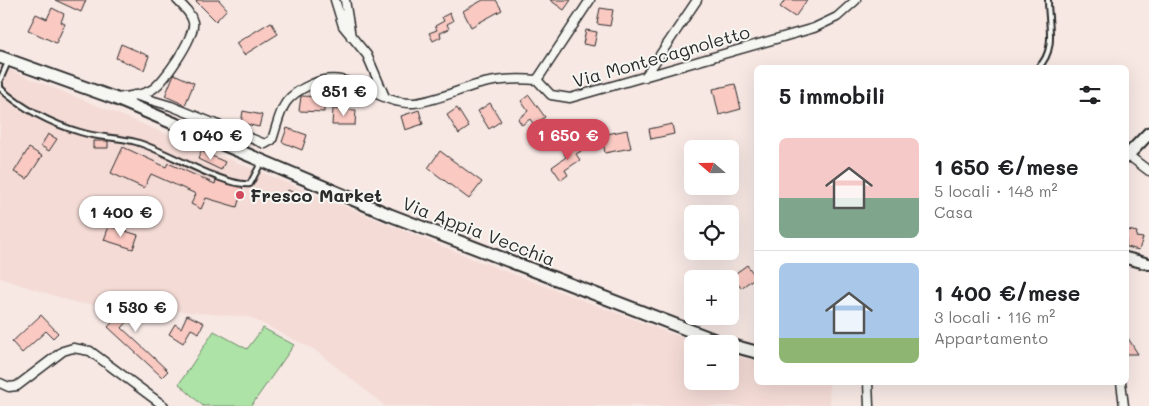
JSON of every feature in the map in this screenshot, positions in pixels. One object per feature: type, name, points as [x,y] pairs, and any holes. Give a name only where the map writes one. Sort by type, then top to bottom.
[{"type":"main road","name":"Via Appia Vecchia","points":[[4,58],[114,98],[390,215],[702,335]]},
{"type":"main road","points":[[1129,154],[1149,133]]},
{"type":"main road","points":[[739,347],[754,351]]},
{"type":"street","points":[[114,98],[148,92],[160,84],[191,35],[194,25],[192,18],[177,0]]},
{"type":"street","points":[[335,0],[342,23],[351,38],[371,62],[385,97]]},
{"type":"street","points":[[345,0],[351,38]]},
{"type":"street","points":[[134,95],[171,106],[265,144],[272,140],[280,111],[286,100],[299,90],[328,78],[343,79],[385,97],[402,102],[420,102],[490,81],[515,78],[537,80],[590,0]]},
{"type":"street","points":[[645,77],[697,0]]},
{"type":"street","name":"Via Montecagnoletto","points":[[537,80],[551,95],[563,98],[645,77],[814,28],[837,17],[856,0]]},
{"type":"street","points":[[1129,157],[1149,171]]},
{"type":"street","points":[[1129,259],[1149,264]]},
{"type":"street","points":[[0,383],[9,387],[15,387],[63,351],[70,348],[80,348],[96,354],[164,406]]},
{"type":"street","points":[[868,385],[868,406]]},
{"type":"street","points":[[1121,385],[1124,406]]},
{"type":"lane","points":[[1040,65],[1050,50],[1048,0]]},
{"type":"lane","points":[[0,80],[4,58]]},
{"type":"lane","points":[[0,84],[0,88],[9,97],[79,132],[136,142],[213,175],[243,184],[250,184],[262,161]]},
{"type":"shaded area","points":[[0,66],[476,260],[684,338],[684,390],[739,390],[739,357],[754,361],[754,385],[829,385],[830,406],[385,406],[315,350],[249,317],[76,303],[0,278]]},
{"type":"green space","points":[[263,328],[294,345],[251,406],[203,406],[179,384],[214,331],[247,349]]},
{"type":"building","points":[[55,0],[86,0],[81,12]]},
{"type":"building","points":[[195,0],[219,0],[227,9],[216,21]]},
{"type":"building","points":[[483,0],[496,0],[502,10],[471,27],[463,11]]},
{"type":"building","points":[[550,0],[571,0],[564,10]]},
{"type":"building","points":[[785,0],[807,0],[795,17],[780,7]]},
{"type":"building","points":[[52,8],[64,14],[61,22],[65,24],[56,43],[28,30],[36,14],[47,19]]},
{"type":"building","points":[[600,8],[613,10],[610,26],[597,24]]},
{"type":"building","points":[[450,13],[453,21],[447,24],[449,29],[440,33],[441,37],[433,41],[429,33],[437,30],[435,26],[444,21],[442,17]]},
{"type":"building","points":[[271,22],[278,34],[244,55],[236,43]]},
{"type":"building","points":[[586,30],[597,32],[594,46],[583,44]]},
{"type":"building","points":[[121,44],[149,56],[144,70],[116,58]]},
{"type":"building","points":[[174,74],[194,83],[185,105],[165,96]]},
{"type":"building","points":[[735,84],[741,109],[719,115],[713,89]]},
{"type":"building","points":[[529,95],[545,117],[534,125],[530,119],[522,125],[518,119],[528,111],[521,101]]},
{"type":"building","points":[[301,96],[324,97],[324,112],[299,111]]},
{"type":"building","points":[[490,103],[501,121],[489,129],[478,111]]},
{"type":"building","points":[[457,108],[469,127],[459,134],[447,115]]},
{"type":"building","points":[[333,109],[356,110],[355,125],[332,125]]},
{"type":"building","points":[[419,110],[423,124],[405,130],[401,116]]},
{"type":"building","points":[[243,111],[262,115],[259,127],[241,123]]},
{"type":"building","points":[[672,124],[674,134],[651,139],[649,129]]},
{"type":"building","points":[[287,128],[307,135],[302,150],[282,142]]},
{"type":"building","points":[[627,130],[631,148],[605,153],[602,135]]},
{"type":"building","points":[[48,134],[57,139],[49,151],[41,146]]},
{"type":"building","points":[[93,141],[108,141],[108,148],[93,148]]},
{"type":"building","points":[[580,142],[585,149],[576,154],[580,160],[565,170],[568,175],[561,180],[552,167],[566,157],[564,153]]},
{"type":"building","points":[[123,147],[166,167],[168,163],[215,184],[216,180],[243,187],[237,207],[206,198],[201,209],[191,204],[196,194],[151,174],[144,188],[111,173]]},
{"type":"building","points":[[29,148],[42,156],[27,179],[14,172]]},
{"type":"building","points":[[201,151],[225,162],[221,170],[198,159]]},
{"type":"building","points":[[440,151],[482,182],[469,199],[428,168]]},
{"type":"building","points":[[288,190],[301,196],[297,204],[285,197]]},
{"type":"building","points":[[93,203],[99,204],[105,217],[99,215],[92,217],[88,209]]},
{"type":"building","points":[[109,226],[138,235],[133,249],[104,240]]},
{"type":"building","points":[[1129,230],[1137,232],[1136,237],[1143,238],[1139,250],[1129,248]]},
{"type":"building","points":[[747,265],[754,274],[754,278],[741,288],[739,285],[739,271]]},
{"type":"building","points":[[137,296],[143,302],[155,308],[151,317],[138,310],[122,328],[168,371],[162,377],[108,327]]},
{"type":"building","points":[[41,315],[58,333],[53,338],[46,331],[22,353],[12,342]]},
{"type":"building","points":[[187,315],[204,323],[199,333],[191,329],[183,343],[169,334],[175,324],[181,328]]},
{"type":"building","points":[[1129,340],[1138,354],[1129,354]]},
{"type":"place","name":"Fresco Market","points":[[240,195]]}]
